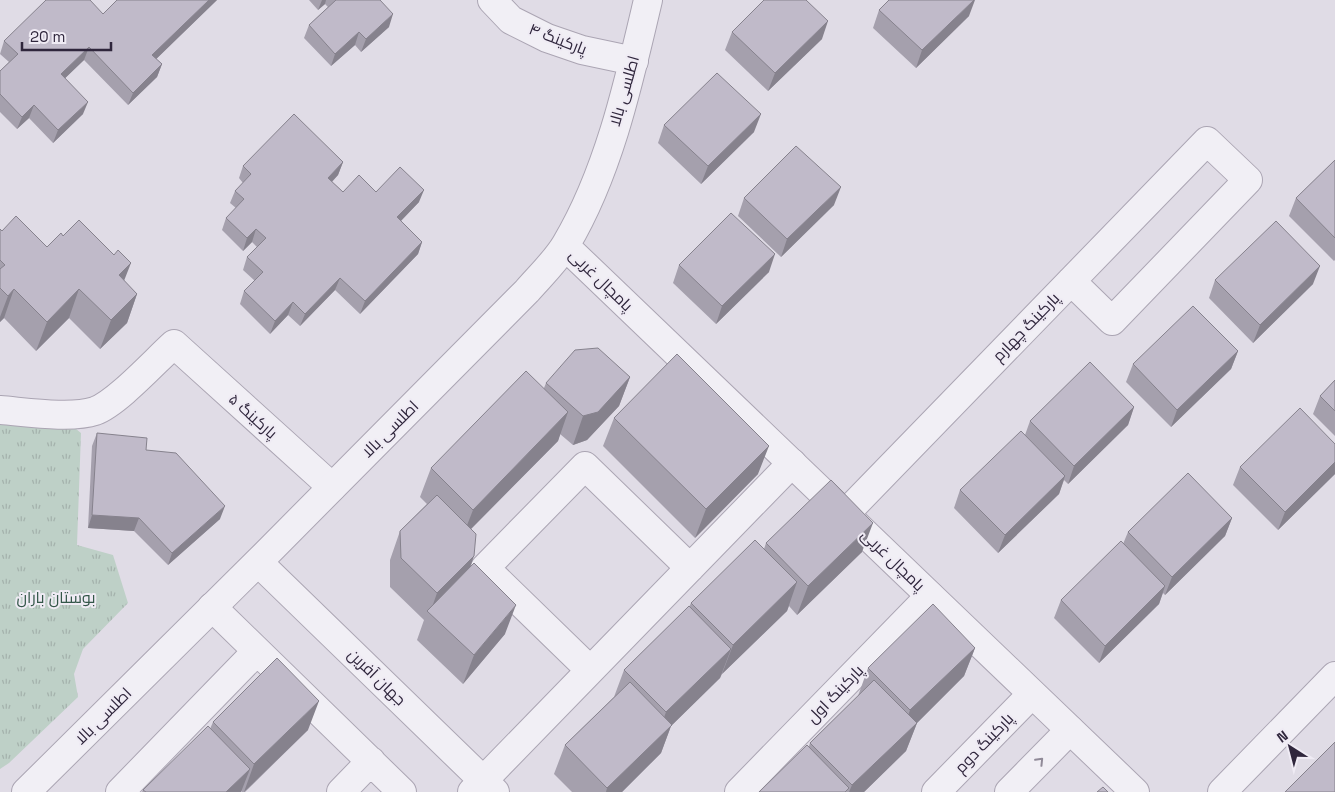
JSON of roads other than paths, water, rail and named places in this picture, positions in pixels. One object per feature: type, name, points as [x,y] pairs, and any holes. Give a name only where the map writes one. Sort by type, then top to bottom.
[{"type":"street","name":"پارکینگ ۴","points":[[492,0],[511,20],[547,38],[582,50],[634,60]]},
{"type":"street","name":"اطلسی بالا","points":[[26,792],[527,291],[565,246],[589,202],[616,123],[634,60],[648,0]]},
{"type":"street","name":"پارکینگ چهارم","points":[[845,514],[1071,281],[1208,141],[1248,180],[1112,321],[1071,281]]},
{"type":"street","name":"پامچال غربی","points":[[565,246],[1135,792]]},
{"type":"street","name":"پارکینگ ۵","points":[[0,410],[76,414],[95,410],[110,403],[174,344],[332,487]]},
{"type":"street","points":[[483,788],[590,670],[792,463]]},
{"type":"street","points":[[590,670],[485,568],[585,466],[690,568]]},
{"type":"street","name":"جهان آفرین","points":[[258,562],[483,788]]},
{"type":"street","name":"پارکینگ اول","points":[[739,792],[930,596]]},
{"type":"street","points":[[212,607],[402,792]]},
{"type":"street","points":[[120,792],[257,651]]},
{"type":"street","points":[[1222,792],[1335,676]]},
{"type":"street","name":"پارکینگ دوم","points":[[936,792],[1032,694]]},
{"type":"street","points":[[1010,792],[1070,730]]},
{"type":"street","points":[[341,792],[371,761]]},
{"type":"park label","name":"بوستان باران","points":[[56,597]]}]
